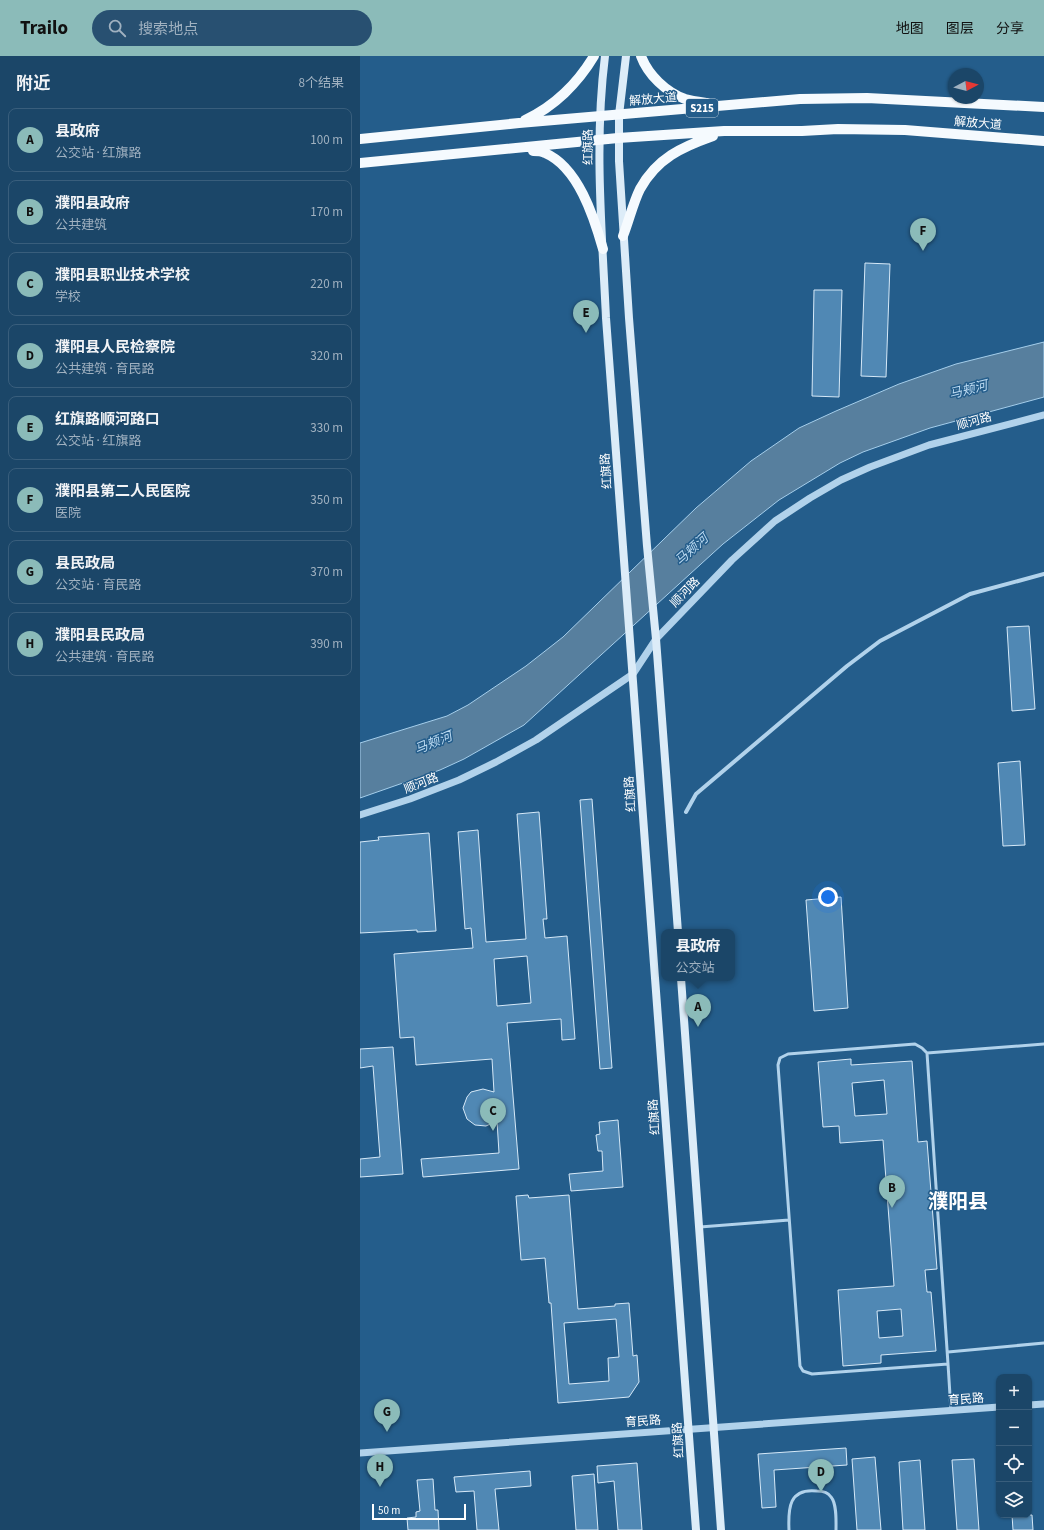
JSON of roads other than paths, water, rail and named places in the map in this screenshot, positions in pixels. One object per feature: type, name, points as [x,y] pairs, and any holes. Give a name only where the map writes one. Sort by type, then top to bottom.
[{"type":"main road","points":[[519,123],[544,110],[555,101],[574,84],[586,70],[594,56]]},
{"type":"main road","name":"红旗路","points":[[605,56],[599,140],[606,318],[690,1429],[696,1530]]},
{"type":"main road","points":[[626,56],[619,115],[618,138],[623,236],[678,929]]},
{"type":"main road","points":[[641,56],[644,64],[658,82],[671,92],[686,99],[721,106]]},
{"type":"main road","name":"解放大道","points":[[360,139],[519,123],[800,99],[867,98],[1044,107]]},
{"type":"main road","name":"解放大道","points":[[360,164],[618,138],[724,131],[802,131],[838,129],[905,130],[1044,141]]},
{"type":"main road","points":[[623,236],[640,190],[651,172],[668,157],[685,146],[724,131]]},
{"type":"main road","points":[[519,148],[545,152],[561,163],[574,179],[587,202],[603,249]]},
{"type":"main road","points":[[655,964],[661,964]]},
{"type":"main road","points":[[681,981],[721,1530]]},
{"type":"street","name":"顺河路","points":[[360,815],[459,780],[496,762],[536,740],[633,674],[656,639],[732,560],[775,521],[810,498],[842,480],[870,467],[929,445],[1044,415]]},
{"type":"street","points":[[686,812],[696,794],[847,666],[880,640],[970,594],[1044,574]]},
{"type":"street","points":[[1032,1405],[1044,1404]]},
{"type":"street","name":"育民路","points":[[360,1453],[996,1407]]},
{"type":"lane","points":[[948,1364],[812,1374],[802,1371],[800,1366],[778,1065],[780,1058],[788,1054],[915,1044],[928,1052],[1044,1044]]},
{"type":"lane","points":[[928,1052],[952,1411]]},
{"type":"lane","points":[[699,1227],[790,1220]]},
{"type":"lane","points":[[948,1352],[1044,1343]]},
{"type":"lane","points":[[789,1530],[788,1510],[793,1499],[799,1494],[810,1490],[823,1491],[831,1497],[834,1505],[836,1530]]},
{"type":"water","name":"马颊河","points":[[1044,342],[1044,397],[930,428],[863,452],[840,463],[779,500],[723,544],[524,725],[464,759],[440,770],[360,798],[360,743],[447,716],[468,705],[526,666],[563,637],[696,508],[751,461],[799,428],[899,384],[956,364]]},
{"type":"place","name":"濮阳县第二人民医院","points":[[923,251]]},
{"type":"place","name":"红旗路顺河路口","points":[[586,333]]},
{"type":"place","name":"县政府","points":[[698,1027]]},
{"type":"place","name":"濮阳县职业技术学校","points":[[493,1131]]},
{"type":"place","name":"濮阳县政府","points":[[892,1208]]},
{"type":"place","name":"县民政局","points":[[387,1432]]},
{"type":"place","name":"濮阳县民政局","points":[[380,1487]]},
{"type":"place","name":"濮阳县人民检察院","points":[[821,1492]]},
{"type":"district","name":"濮阳县","points":[[958,1201]]}]
